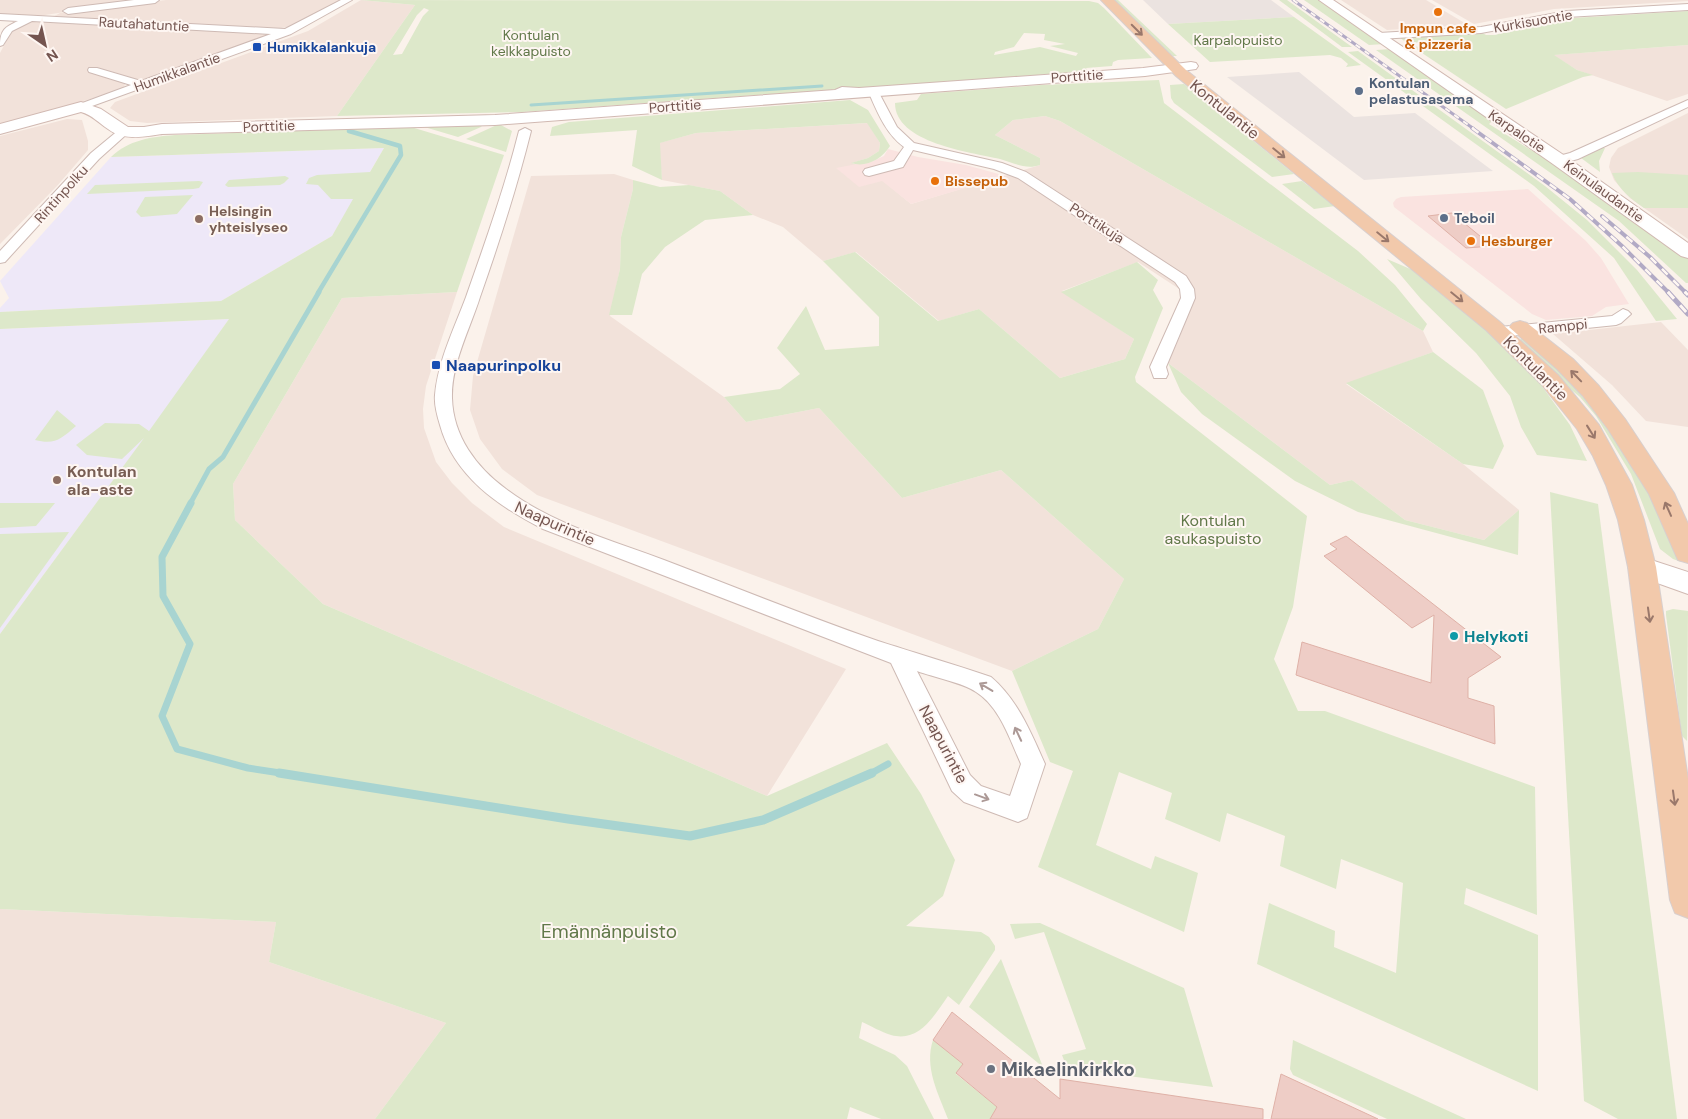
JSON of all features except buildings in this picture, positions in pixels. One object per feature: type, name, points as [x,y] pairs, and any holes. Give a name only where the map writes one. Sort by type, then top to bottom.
[{"type":"main road","name":"Kontulantie","points":[[1107,0],[1186,70],[1512,331],[1565,364],[1591,391],[1626,437],[1661,493],[1688,553]]},
{"type":"main road","name":"Kontulantie","points":[[1122,0],[1186,70]]},
{"type":"main road","name":"Kontulantie","points":[[1512,331],[1586,425],[1605,456],[1631,520],[1642,567],[1688,900]]},
{"type":"street","points":[[0,43],[8,29],[32,19],[58,13],[156,0]]},
{"type":"street","name":"Humikkalantie","points":[[0,129],[81,107],[288,32],[348,0]]},
{"type":"street","name":"Karpalotie","points":[[1326,0],[1559,160]]},
{"type":"street","name":"Kurkisuontie","points":[[1379,36],[1481,30],[1567,14],[1688,7]]},
{"type":"street","name":"Rautahatuntie","points":[[0,17],[288,32]]},
{"type":"street","points":[[93,70],[143,85]]},
{"type":"street","name":"Porttitie","points":[[124,131],[465,119],[526,121],[828,94],[852,94],[866,91],[1146,72],[1156,75],[1186,70]]},
{"type":"street","points":[[866,91],[895,135],[910,146],[899,164],[869,172]]},
{"type":"street","name":"Keinulaudantie","points":[[1559,160],[1574,156],[1688,103]]},
{"type":"street","points":[[81,107],[78,112],[105,118],[115,127],[124,131]]},
{"type":"street","name":"Naapurintie","points":[[526,121],[515,171],[453,354],[444,391],[448,427],[461,455],[485,484],[503,498],[526,513],[550,524],[899,657],[983,684],[994,692],[1004,704],[1033,764],[1018,810],[974,794],[961,782],[899,657]]},
{"type":"street","name":"Rintinpolku","points":[[0,259],[95,156],[124,131]]},
{"type":"street","name":"Porttikuja","points":[[910,146],[998,166],[1022,175],[1181,280],[1188,289],[1188,298],[1158,367],[1160,374]]},
{"type":"street","name":"Keinulaudantie","points":[[1559,160],[1688,252]]},
{"type":"street","name":"Ramppi","points":[[1512,331],[1616,320],[1623,314]]},
{"type":"street","points":[[1642,567],[1688,566]]},
{"type":"street","points":[[1642,567],[1688,583]]},
{"type":"shaded area","points":[[0,0],[144,0],[32,17],[0,15]]},
{"type":"shaded area","points":[[166,0],[340,0],[292,26],[281,28],[51,18],[60,13]]},
{"type":"shaded area","points":[[361,0],[415,5],[337,116],[147,123],[130,121],[110,108],[115,102],[308,31]]},
{"type":"shaded area","points":[[1143,0],[1271,0],[1294,17],[1168,24]]},
{"type":"shaded area","points":[[1341,0],[1426,0],[1468,25],[1387,30]]},
{"type":"shaded area","points":[[1432,0],[1688,1],[1554,9],[1474,24]]},
{"type":"shaded area","points":[[35,21],[273,34],[151,78],[135,80],[90,67],[90,71],[126,83],[123,88],[98,97],[0,124],[0,53],[13,28]]},
{"type":"shaded area","points":[[1688,45],[1688,94],[1667,101],[1577,70],[1553,55]]},
{"type":"shaded area","points":[[1299,72],[1354,117],[1415,113],[1493,171],[1364,180],[1227,77]]},
{"type":"shaded area","points":[[1688,113],[1688,239],[1630,198],[1614,180],[1609,167],[1611,158],[1618,148]]},
{"type":"shaded area","points":[[1045,116],[1060,121],[1423,331],[1433,352],[1346,384],[1463,464],[1519,510],[1484,540],[1405,520],[1352,480],[1330,485],[1168,363],[1180,336],[1193,298],[1138,262],[1062,291],[1134,339],[1125,359],[1060,378],[979,309],[939,321],[856,252],[823,261],[783,227],[753,215],[720,191],[662,180],[659,143],[696,133],[868,123],[880,143],[879,151],[868,158],[852,163],[857,165],[837,169],[882,180],[911,204],[1040,165],[1040,158],[995,135],[1013,120]]},
{"type":"shaded area","points":[[67,119],[82,120],[88,141],[88,150],[57,186],[0,244],[0,136]]},
{"type":"shaded area","name":"Helsingin yhteislyseo","points":[[384,148],[332,236],[221,301],[0,312],[0,308],[9,298],[0,281],[111,157]]},
{"type":"shaded area","points":[[888,149],[918,157],[966,165],[1006,176],[911,204],[882,181],[859,187],[836,168],[873,161],[884,156]]},
{"type":"shaded area","points":[[614,174],[633,180],[633,189],[621,237],[620,269],[610,316],[724,397],[746,422],[819,408],[902,498],[1001,470],[1124,579],[1098,629],[1012,671],[537,495],[502,469],[480,439],[470,410],[473,376],[531,176]]},
{"type":"shaded area","points":[[1528,189],[1586,241],[1601,258],[1629,304],[1606,307],[1592,316],[1546,320],[1532,314],[1394,207],[1393,203],[1401,197]]},
{"type":"shaded area","points":[[457,292],[426,386],[423,409],[424,428],[436,462],[452,483],[472,503],[504,527],[846,669],[767,796],[323,604],[235,520],[233,484],[342,298]]},
{"type":"shaded area","name":"Kontulan ala-aste","points":[[229,319],[173,399],[0,634],[0,329]]},
{"type":"shaded area","points":[[1661,322],[1688,350],[1688,427],[1646,421],[1612,385],[1553,334]]},
{"type":"shaded area","points":[[0,909],[276,922],[269,962],[446,1023],[375,1119],[0,1119]]},
{"type":"green space","name":"Kontulan kelkkapuisto","points":[[361,0],[1089,1],[1098,3],[1104,8],[1152,58],[1118,60],[1113,62],[1112,66],[1086,68],[1087,70],[1079,72],[522,112],[337,116],[415,5]],"holes":[[[424,8],[429,10],[423,16],[402,54],[393,55],[417,15]],[[1024,33],[1045,34],[1044,40],[1065,44],[1050,46],[1078,53],[1076,56],[1040,47],[994,55],[995,52],[1014,47]]]},
{"type":"green space","points":[[1112,0],[1118,0],[1177,56],[1173,56],[1152,39]]},
{"type":"green space","points":[[1279,0],[1287,0],[1352,47],[1342,47]]},
{"type":"green space","points":[[1304,0],[1319,0],[1385,44],[1369,45]]},
{"type":"green space","points":[[1688,11],[1688,45],[1554,55],[1577,70],[1593,75],[1583,77],[1506,109],[1413,47],[1466,43],[1461,40],[1407,43],[1399,37],[1481,32],[1486,35],[1494,35],[1573,18]]},
{"type":"green space","name":"Karpalopuisto","points":[[1294,17],[1361,65],[1346,67],[1348,64],[1341,58],[1330,55],[1210,62],[1168,24]]},
{"type":"green space","points":[[1391,49],[1480,110],[1492,121],[1489,124],[1531,150],[1542,154],[1688,258],[1688,283],[1619,221],[1376,50]]},
{"type":"green space","points":[[1358,51],[1545,186],[1587,220],[1637,270],[1677,319],[1656,321],[1614,258],[1534,186],[1348,52]]},
{"type":"green space","points":[[1159,80],[1164,103],[1358,251],[1395,285],[1427,324],[1423,331],[1060,121],[1045,116],[1013,120],[995,135],[1040,158],[1040,165],[1030,167],[954,149],[920,136],[907,128],[898,117],[895,103],[917,100],[921,94],[1041,85]]},
{"type":"green space","points":[[1184,84],[1294,174],[1272,177],[1174,103],[1171,98],[1170,85]]},
{"type":"green space","points":[[850,100],[868,110],[890,146],[883,155],[868,163],[851,163],[868,158],[879,151],[880,143],[867,123],[696,133],[660,143],[662,180],[632,166],[637,130],[550,136],[552,127],[569,122]]},
{"type":"green space","points":[[483,124],[481,127],[458,137],[421,126]]},
{"type":"green space","points":[[499,124],[512,131],[506,152],[466,139]]},
{"type":"green space","name":"Emännänpuisto","points":[[411,127],[504,155],[457,292],[342,298],[233,484],[235,520],[323,604],[767,796],[887,743],[921,794],[955,860],[943,896],[906,926],[981,932],[989,937],[995,946],[995,950],[959,1005],[948,996],[925,1026],[918,1031],[910,1035],[891,1035],[862,1022],[859,1038],[895,1055],[907,1066],[934,1119],[881,1119],[850,1107],[847,1119],[375,1119],[446,1023],[269,962],[276,922],[0,909],[0,634],[144,438],[122,459],[87,455],[76,445],[105,423],[139,424],[149,431],[229,319],[0,329],[0,312],[221,301],[332,236],[353,199],[331,199],[318,185],[306,184],[309,178],[317,175],[370,172],[384,148],[111,157],[133,143],[149,138],[175,135]]},
{"type":"green space","points":[[1605,148],[1599,161],[1600,172],[1581,158]]},
{"type":"green space","points":[[1638,172],[1688,175],[1688,208],[1644,208],[1621,189],[1612,173]]},
{"type":"green space","points":[[285,176],[289,178],[280,185],[228,187],[225,185],[229,180]]},
{"type":"green space","points":[[633,180],[660,187],[689,185],[720,191],[753,215],[705,220],[665,247],[642,274],[632,315],[609,315],[620,269],[621,237],[633,189]]},
{"type":"green space","points":[[1302,181],[1335,206],[1314,209],[1282,184]]},
{"type":"green space","points":[[203,182],[199,188],[193,189],[87,194],[95,185]]},
{"type":"green space","name":"Helsingin yhteislyseo","points":[[193,195],[177,214],[141,217],[136,212],[145,197]]},
{"type":"green space","name":"Kontulan asukaspuisto","points":[[855,252],[938,321],[979,309],[1060,378],[1125,359],[1134,339],[1061,292],[1137,262],[1158,280],[1153,290],[1163,308],[1135,377],[1136,382],[1307,516],[1293,607],[1274,659],[1298,711],[1325,711],[1535,787],[1537,915],[1466,888],[1464,904],[1538,935],[1538,1091],[1257,964],[1269,903],[1335,931],[1334,947],[1396,973],[1403,883],[1341,859],[1336,889],[1280,866],[1285,836],[1227,813],[1220,842],[1165,819],[1172,793],[1119,772],[1096,845],[1151,869],[1155,856],[1198,873],[1184,932],[1038,867],[1073,771],[1050,762],[1012,671],[1098,629],[1124,579],[1001,470],[902,498],[819,408],[746,422],[724,397],[780,389],[800,374],[777,348],[806,306],[825,350],[879,346],[879,317],[823,261]]},
{"type":"green space","points":[[1387,259],[1415,271],[1506,347],[1536,378],[1570,425],[1587,461],[1537,455],[1521,427],[1510,396],[1476,353],[1421,299]]},
{"type":"green space","points":[[1523,337],[1572,385],[1615,437],[1652,495],[1681,562],[1673,559],[1660,549],[1631,474],[1596,416],[1580,397],[1553,375],[1520,340]]},
{"type":"green space","points":[[1433,352],[1483,390],[1504,446],[1493,469],[1463,464],[1346,383]]},
{"type":"green space","points":[[1168,363],[1330,485],[1352,480],[1405,520],[1484,540],[1519,510],[1518,555],[1358,512],[1295,481],[1202,414],[1181,392]]},
{"type":"green space","points":[[57,410],[76,426],[57,440],[48,442],[35,440]]},
{"type":"green space","points":[[1550,492],[1598,504],[1677,1119],[1618,1119],[1584,1101]]},
{"type":"green space","points":[[0,503],[55,503],[36,526],[0,528]]},
{"type":"green space","points":[[69,532],[67,535],[0,628],[0,534]]},
{"type":"green space","points":[[1673,609],[1688,611],[1687,741],[1682,736],[1666,615],[1666,611]]},
{"type":"green space","points":[[1040,923],[1184,988],[1213,1087],[1067,1068],[1062,1055],[1086,1049],[1044,932],[1015,939],[1010,924]]},
{"type":"green space","points":[[1001,959],[1043,1067],[969,1007]]},
{"type":"green space","points":[[933,1040],[963,1064],[956,1074],[997,1107],[990,1119],[948,1119],[936,1090],[931,1070],[930,1060]]},
{"type":"green space","points":[[1293,1040],[1466,1119],[1387,1119],[1293,1075],[1290,1069]]},
{"type":"waterway","points":[[531,105],[822,86]]},
{"type":"waterway","points":[[318,293],[401,155],[400,146],[349,131]]},
{"type":"waterway","points":[[190,504],[209,469],[223,457],[319,292]]},
{"type":"waterway","points":[[191,503],[162,557],[163,596],[190,644],[162,716],[177,749],[248,768],[287,774]]},
{"type":"waterway","points":[[871,773],[888,764]]},
{"type":"waterway","points":[[279,773],[568,819],[690,836],[763,820],[871,773]]},
{"type":"railway","points":[[1293,0],[1474,129]]},
{"type":"railway","points":[[1472,128],[1570,199],[1622,246],[1668,292]]},
{"type":"railway","points":[[1602,216],[1650,257],[1688,295]]},
{"type":"railway","points":[[1668,292],[1688,314]]},
{"type":"place","name":"Impun cafe & pizzeria","points":[[1438,12]]},
{"type":"place","name":"Humikkalankuja","points":[[257,47]]},
{"type":"place","name":"Kontulan pelastusasema","points":[[1359,91]]},
{"type":"place","name":"Bissepub","points":[[935,181]]},
{"type":"place","name":"Teboil","points":[[1444,218]]},
{"type":"place","name":"Helsingin yhteislyseo","points":[[199,219]]},
{"type":"place","name":"Hesburger","points":[[1471,241]]},
{"type":"place","name":"Naapurinpolku","points":[[436,365]]},
{"type":"place","name":"Kontulan ala-aste","points":[[57,480]]},
{"type":"place","name":"Helykoti","points":[[1454,636]]},
{"type":"place","name":"Mikaelinkirkko","points":[[991,1069]]}]
